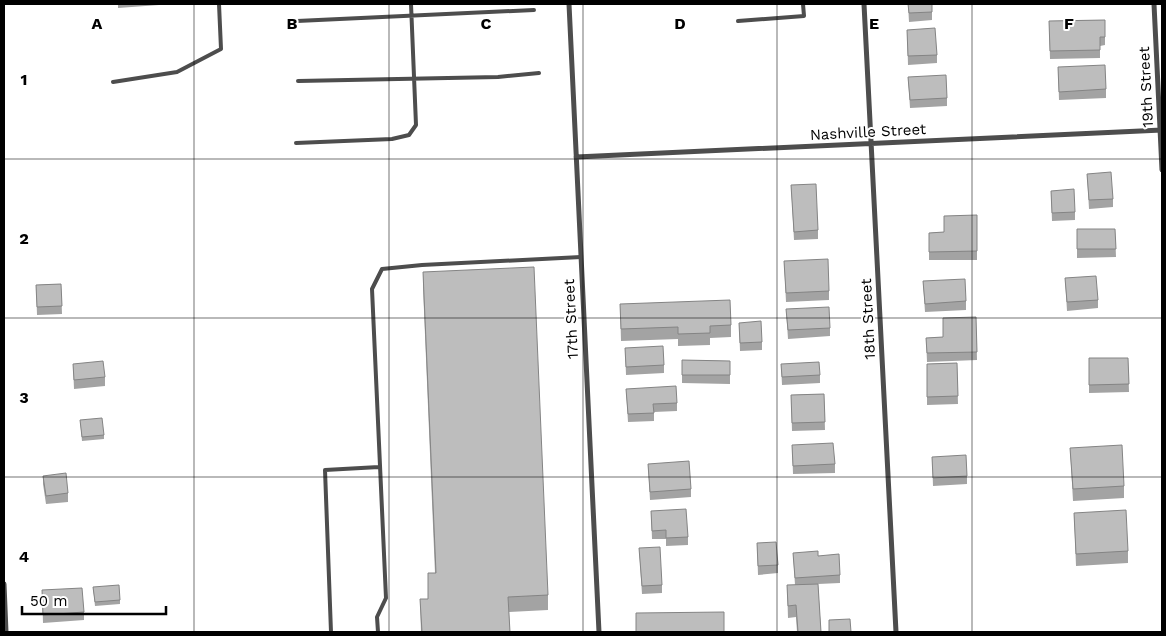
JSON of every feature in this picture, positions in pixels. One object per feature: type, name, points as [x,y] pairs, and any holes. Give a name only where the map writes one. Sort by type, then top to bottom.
[{"type":"street","name":"17th Street","points":[[569,4],[599,632]]},
{"type":"street","name":"18th Street","points":[[864,4],[896,632]]},
{"type":"street","name":"19th Street","points":[[1154,4],[1162,170]]},
{"type":"street","name":"Nashville Street","points":[[576,157],[1161,130]]},
{"type":"street","points":[[4,584],[6,632]]},
{"type":"lane","points":[[113,82],[177,72],[221,49],[218,4]]},
{"type":"lane","points":[[296,142],[392,140],[409,136],[416,125],[411,4]]},
{"type":"lane","points":[[738,21],[804,16],[803,4]]},
{"type":"lane","points":[[297,20],[534,10]]},
{"type":"lane","points":[[298,81],[498,77],[539,73]]},
{"type":"lane","points":[[378,632],[377,616],[386,598],[372,289],[382,269],[422,265],[581,257]]},
{"type":"lane","points":[[331,632],[325,470],[379,467]]},
{"type":"building","points":[[908,4],[932,4],[932,12],[909,13]]},
{"type":"building","points":[[1105,20],[1105,37],[1100,37],[1100,50],[1050,51],[1049,21]]},
{"type":"building","points":[[935,28],[937,55],[908,56],[907,30]]},
{"type":"building","points":[[1105,65],[1106,89],[1059,92],[1058,67]]},
{"type":"building","points":[[946,75],[947,98],[910,100],[908,77]]},
{"type":"building","points":[[1111,172],[1113,199],[1089,200],[1087,174]]},
{"type":"building","points":[[816,184],[818,230],[794,232],[791,185]]},
{"type":"building","points":[[1074,189],[1075,212],[1052,213],[1051,191]]},
{"type":"building","points":[[977,215],[977,251],[929,252],[929,233],[944,232],[944,216]]},
{"type":"building","points":[[1077,229],[1115,229],[1116,249],[1077,249]]},
{"type":"building","points":[[828,259],[829,291],[786,293],[784,261]]},
{"type":"building","points":[[534,267],[548,595],[508,597],[510,632],[422,632],[420,599],[428,599],[428,573],[436,573],[423,272]]},
{"type":"building","points":[[1096,276],[1098,300],[1067,302],[1065,278]]},
{"type":"building","points":[[965,279],[966,301],[925,304],[923,281]]},
{"type":"building","points":[[61,284],[62,306],[37,307],[36,285]]},
{"type":"building","points":[[730,300],[731,325],[710,326],[710,333],[678,334],[678,327],[621,329],[620,304]]},
{"type":"building","points":[[829,307],[830,328],[788,330],[786,309]]},
{"type":"building","points":[[976,317],[977,352],[927,353],[926,338],[943,337],[943,318]]},
{"type":"building","points":[[761,321],[762,342],[740,343],[739,323]]},
{"type":"building","points":[[663,346],[664,365],[626,367],[625,348]]},
{"type":"building","points":[[1089,358],[1128,358],[1129,384],[1089,385]]},
{"type":"building","points":[[682,360],[730,361],[730,375],[682,375]]},
{"type":"building","points":[[103,361],[105,377],[74,380],[73,364]]},
{"type":"building","points":[[819,362],[820,375],[782,377],[781,364]]},
{"type":"building","points":[[957,363],[958,396],[927,397],[927,364]]},
{"type":"building","points":[[676,386],[677,403],[653,404],[654,413],[628,414],[626,389]]},
{"type":"building","points":[[824,394],[825,422],[792,423],[791,395]]},
{"type":"building","points":[[102,418],[104,435],[82,437],[80,420]]},
{"type":"building","points":[[833,443],[835,464],[793,466],[792,445]]},
{"type":"building","points":[[1122,445],[1124,486],[1073,489],[1070,448]]},
{"type":"building","points":[[966,455],[967,476],[933,478],[932,457]]},
{"type":"building","points":[[689,461],[691,489],[650,492],[648,464]]},
{"type":"building","points":[[66,473],[68,493],[46,496],[43,476]]},
{"type":"building","points":[[686,509],[688,537],[666,538],[666,530],[652,531],[651,511]]},
{"type":"building","points":[[1126,510],[1128,551],[1076,554],[1074,513]]},
{"type":"building","points":[[776,542],[778,565],[758,566],[757,543]]},
{"type":"building","points":[[660,547],[662,585],[642,586],[639,548]]},
{"type":"building","points":[[818,551],[818,556],[839,554],[840,575],[795,578],[793,553]]},
{"type":"building","points":[[818,584],[821,632],[798,632],[796,605],[788,606],[787,585]]},
{"type":"building","points":[[119,585],[120,600],[95,602],[93,587]]},
{"type":"building","points":[[82,588],[84,612],[43,615],[42,590]]},
{"type":"building","points":[[724,612],[724,632],[636,632],[636,613]]},
{"type":"building","points":[[850,619],[851,632],[829,632],[829,620]]}]
